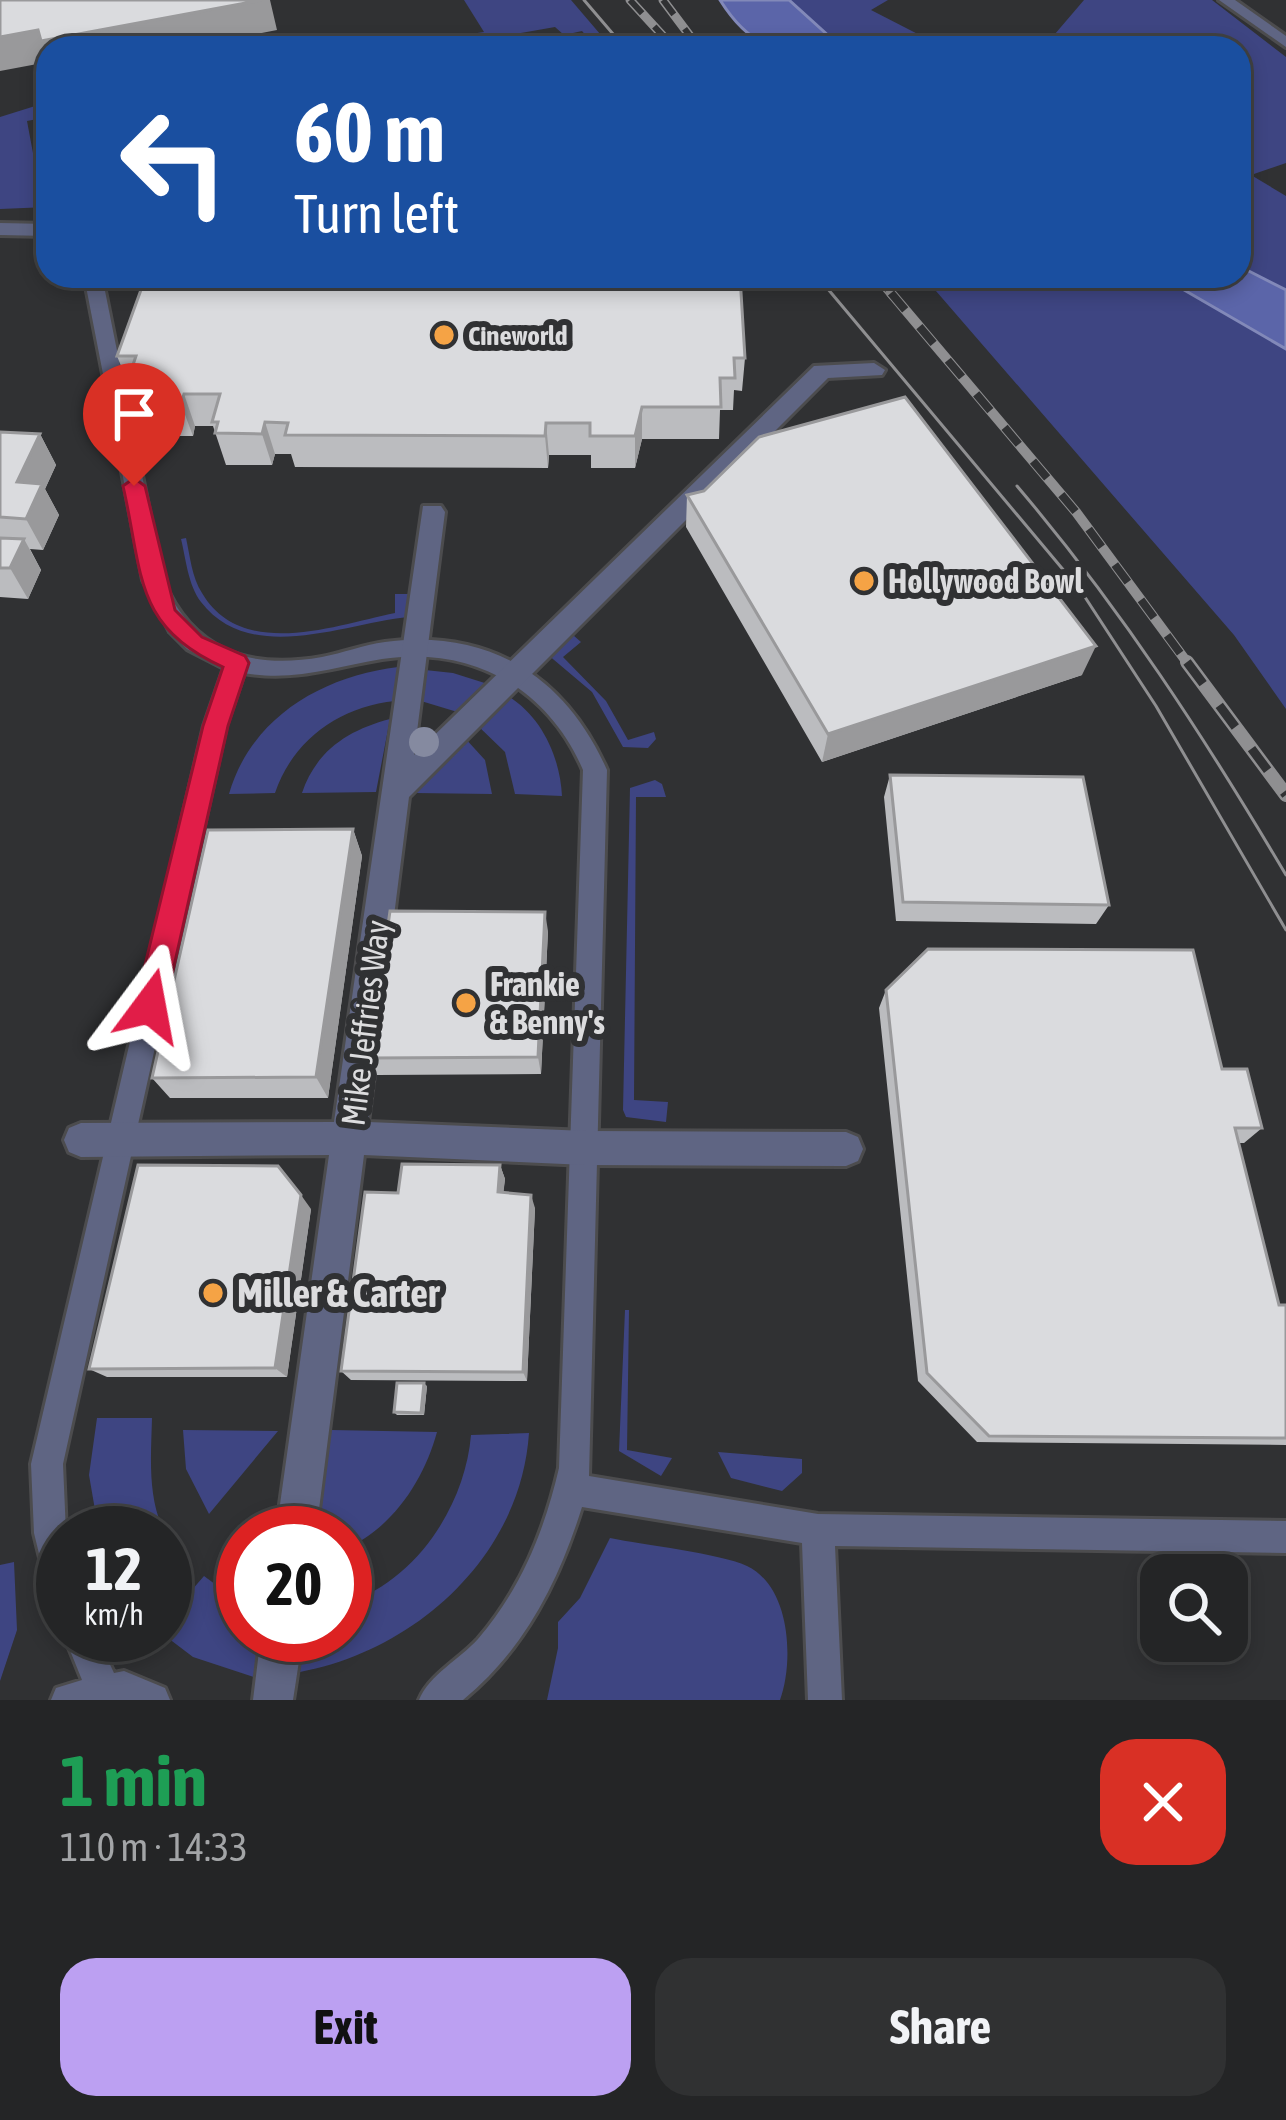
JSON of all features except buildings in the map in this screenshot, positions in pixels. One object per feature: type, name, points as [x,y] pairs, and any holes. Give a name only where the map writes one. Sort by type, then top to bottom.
[{"type":"street","points":[[0,229],[36,230]]},
{"type":"street","points":[[396,791],[822,371],[874,370]]},
{"type":"street","name":"Mike Jeffries Way","points":[[300,1506],[432,512]]},
{"type":"street","points":[[81,1140],[350,1138],[586,1148],[846,1150]]},
{"type":"street","points":[[273,1696],[278,1662]]},
{"type":"lane","points":[[1226,0],[1286,43]]},
{"type":"lane","points":[[95,288],[161,606],[193,644],[237,663],[296,668],[414,649],[472,656],[516,672],[567,714],[595,770],[586,1148],[571,1489],[559,1534],[531,1594],[489,1650],[436,1700]]},
{"type":"lane","points":[[48,1506],[46,1464],[215,726],[237,663]]},
{"type":"lane","points":[[571,1489],[818,1530],[1286,1537]]},
{"type":"lane","points":[[818,1530],[825,1700]]},
{"type":"lane","points":[[91,1662],[104,1690]]},
{"type":"lane","points":[[68,1700],[124,1688],[153,1700]]},
{"type":"shaded area","points":[[464,0],[571,0],[602,36],[586,36],[582,31],[564,35],[555,27],[504,36],[457,36],[484,32]]},
{"type":"shaded area","points":[[720,0],[789,0],[829,36],[752,36]]},
{"type":"shaded area","points":[[789,0],[888,0],[871,10],[922,36],[829,36]]},
{"type":"shaded area","points":[[1084,0],[1212,0],[1286,57],[1286,163],[1251,175],[1251,36],[1053,36]]},
{"type":"shaded area","points":[[36,106],[36,119],[27,121],[36,169],[36,208],[0,209],[0,117]]},
{"type":"shaded area","points":[[1251,175],[1286,196],[1286,290],[1251,272]]},
{"type":"shaded area","points":[[1251,272],[1286,290],[1286,349],[1181,288],[1251,288]]},
{"type":"shaded area","points":[[933,288],[1189,288],[1286,342],[1286,709],[1234,635]]},
{"type":"shaded area","points":[[186,538],[202,593],[219,614],[241,626],[265,632],[319,630],[395,613],[395,594],[409,594],[409,617],[299,636],[245,632],[221,621],[201,602],[190,580],[181,539]]},
{"type":"shaded area","points":[[573,635],[581,642],[563,657],[606,701],[628,740],[654,732],[656,739],[648,748],[623,747],[592,692],[547,654]]},
{"type":"shaded area","points":[[398,667],[395,701],[355,710],[321,729],[293,757],[275,793],[229,794],[254,743],[294,705],[343,680]]},
{"type":"shaded area","points":[[425,670],[491,685],[464,714],[421,701]]},
{"type":"shaded area","points":[[508,696],[547,739],[562,796],[515,794],[505,752],[476,724]]},
{"type":"shaded area","points":[[390,719],[376,792],[302,793],[316,765],[336,744]]},
{"type":"shaded area","points":[[464,737],[485,760],[492,794],[415,793]]},
{"type":"shaded area","points":[[655,780],[662,784],[666,797],[636,797],[634,1100],[668,1102],[666,1122],[626,1117],[623,1110],[630,788]]},
{"type":"shaded area","points":[[625,1310],[629,1310],[627,1450],[672,1458],[661,1476],[619,1451]]},
{"type":"shaded area","points":[[97,1418],[152,1418],[155,1506],[94,1506],[89,1475]]},
{"type":"shaded area","points":[[183,1430],[278,1431],[209,1514],[186,1469]]},
{"type":"shaded area","points":[[331,1430],[437,1432],[415,1485],[372,1533],[372,1506],[319,1506]]},
{"type":"shaded area","points":[[529,1433],[522,1477],[506,1519],[484,1556],[455,1590],[422,1619],[372,1648],[372,1592],[394,1578],[432,1538],[459,1488],[471,1435]]},
{"type":"shaded area","points":[[718,1452],[802,1459],[802,1473],[782,1491],[731,1478]]},
{"type":"shaded area","points":[[610,1538],[718,1557],[762,1576],[773,1590],[785,1627],[787,1666],[780,1700],[547,1700],[558,1648],[558,1622],[580,1598]]},
{"type":"shaded area","points":[[14,1562],[17,1630],[0,1681],[0,1565]]},
{"type":"shaded area","points":[[204,1576],[216,1585],[216,1662],[260,1662],[257,1678],[192,1656],[192,1590]]},
{"type":"shaded area","points":[[301,1662],[336,1662],[300,1672]]},
{"type":"tram line","points":[[584,0],[615,36]]},
{"type":"tram line","points":[[827,288],[1081,591],[1156,706],[1286,930]]},
{"type":"tram line","points":[[1017,486],[1160,674],[1286,875]]},
{"type":"railway","points":[[630,0],[663,36]]},
{"type":"railway","points":[[663,0],[690,36]]},
{"type":"railway","points":[[886,288],[893,296]]},
{"type":"railway","points":[[891,293],[1076,512],[1189,665]]},
{"type":"railway","points":[[1187,662],[1286,795]]},
{"type":"place","name":"Cineworld","points":[[444,335]]},
{"type":"place","name":"Hollywood Bowl","points":[[864,581]]},
{"type":"place","name":"Frankie & Benny's","points":[[466,1003]]},
{"type":"place","name":"Miller & Carter","points":[[213,1293]]},
{"type":"route","points":[[134,486],[164,613],[193,644],[237,663],[215,726],[150,1006]]}]
